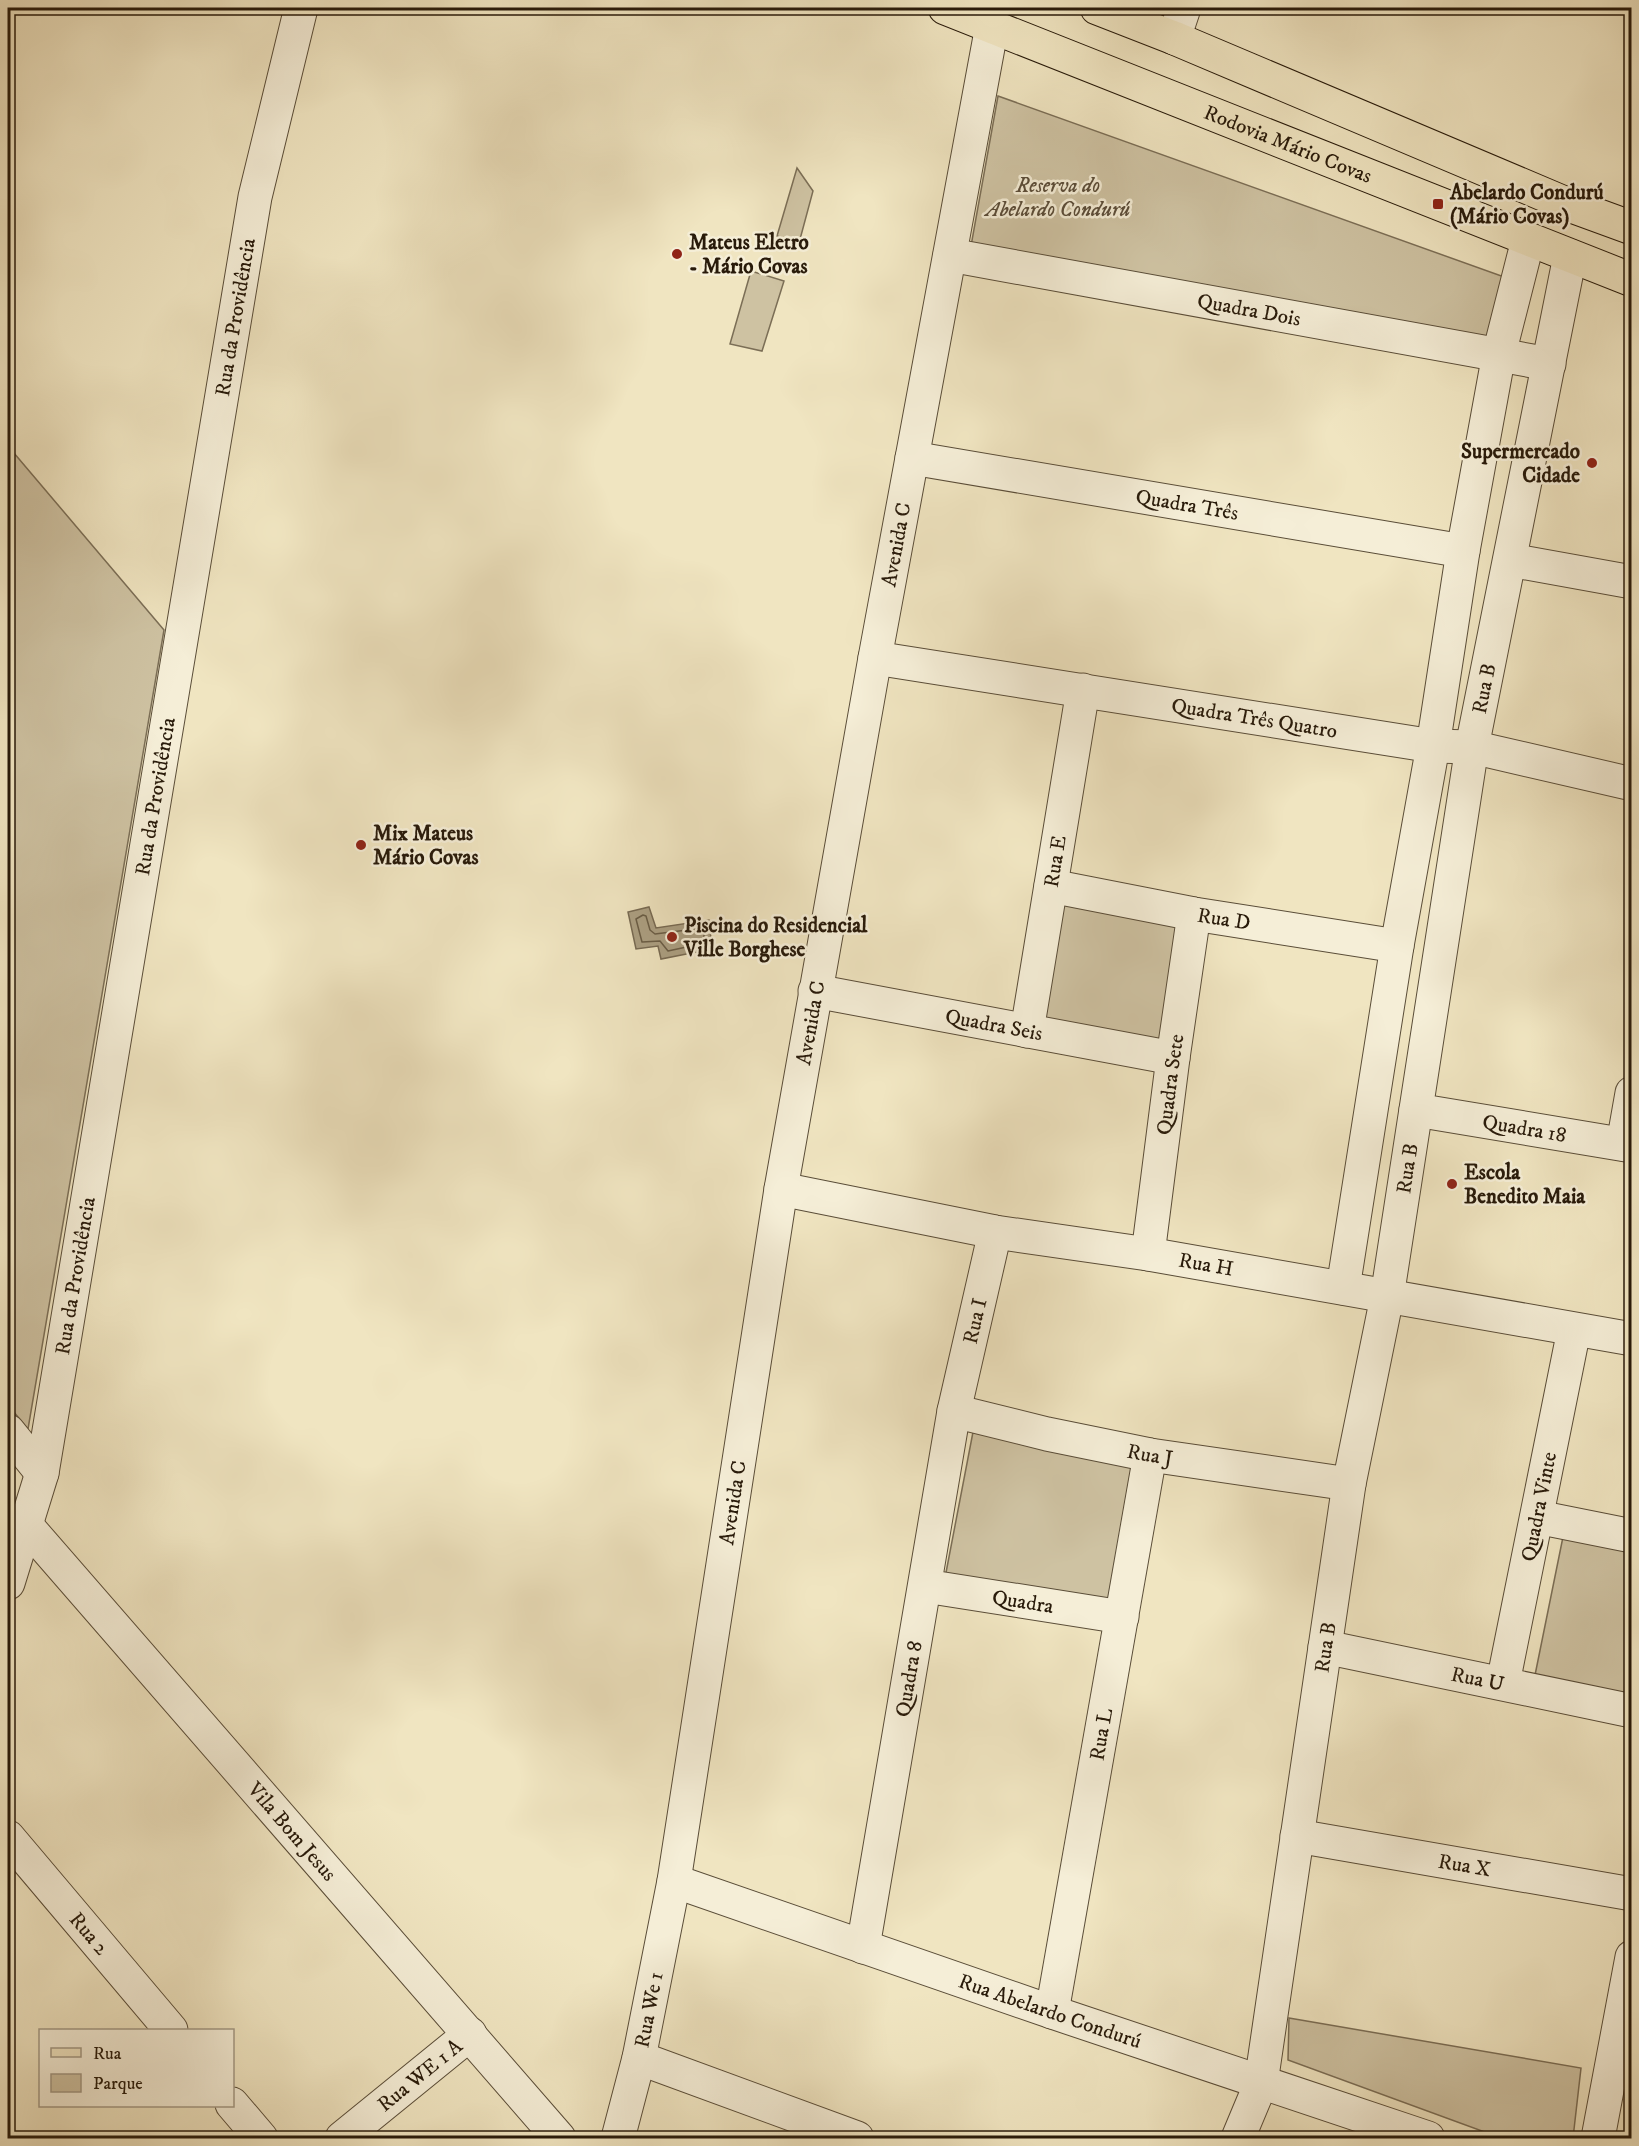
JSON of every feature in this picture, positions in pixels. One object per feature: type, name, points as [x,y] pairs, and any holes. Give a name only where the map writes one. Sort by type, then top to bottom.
[{"type":"main road","name":"Rodovia Mário Covas","points":[[945,8],[1632,280]]},
{"type":"main road","points":[[1097,8],[1179,22],[1569,205],[1632,228]]},
{"type":"street","name":"Rua da Providência","points":[[8,1583],[42,1473],[255,197],[301,8]]},
{"type":"street","name":"Avenida C","points":[[674,1881],[781,1189],[875,658],[981,75],[992,26]]},
{"type":"street","name":"Rua B","points":[[1343,1288],[1463,551],[1499,354],[1528,240]]},
{"type":"street","name":"Quadra Dois","points":[[950,255],[1549,364]]},
{"type":"street","name":"Rua B","points":[[1238,2139],[1261,2083],[1349,1484],[1387,1297],[1472,747],[1570,256]]},
{"type":"street","name":"Quadra Três","points":[[912,458],[1463,551]]},
{"type":"street","points":[[1510,560],[1632,582]]},
{"type":"street","name":"Quadra Três Quatro","points":[[875,658],[1433,746],[1472,747],[1632,784]]},
{"type":"street","name":"Rua E","points":[[1028,1030],[1083,690]]},
{"type":"street","name":"Rua D","points":[[1051,886],[1194,914],[1397,946]]},
{"type":"street","name":"Quadra Sete","points":[[1148,1254],[1194,914]]},
{"type":"street","name":"Quadra Seis","points":[[815,991],[1173,1058]]},
{"type":"street","points":[[1627,1145],[1632,1093]]},
{"type":"street","name":"Quadra 18","points":[[1416,1110],[1627,1145]]},
{"type":"street","name":"Rua H","points":[[781,1189],[995,1232],[1148,1254],[1632,1340]]},
{"type":"street","name":"Rua I","points":[[954,1411],[995,1232]]},
{"type":"street","name":"Quadra Vinte","points":[[1503,1683],[1574,1330]]},
{"type":"street","name":"Rua J","points":[[954,1411],[1047,1434],[1150,1455],[1349,1484]]},
{"type":"street","name":"Quadra 8","points":[[863,1947],[954,1411]]},
{"type":"street","points":[[8,1431],[42,1473]]},
{"type":"street","name":"Rua L","points":[[1052,2012],[1150,1455]]},
{"type":"street","points":[[1537,1517],[1632,1536]]},
{"type":"street","name":"Vila Bom Jesus","points":[[26,1525],[559,2139]]},
{"type":"street","name":"Quadra","points":[[925,1586],[1122,1617]]},
{"type":"street","name":"Rua U","points":[[1325,1647],[1632,1711]]},
{"type":"street","name":"Rua X","points":[[1297,1836],[1632,1893]]},
{"type":"street","name":"Rua 2","points":[[8,1837],[169,2029]]},
{"type":"street","name":"Rua Abelardo Condurú","points":[[674,1881],[1428,2139]]},
{"type":"street","name":"Rua We 1","points":[[618,2139],[639,2058],[674,1881]]},
{"type":"street","points":[[1598,2139],[1632,1957]]},
{"type":"street","name":"Rua WE 1 A","points":[[342,2139],[470,2034]]},
{"type":"street","points":[[639,2058],[857,2138]]},
{"type":"street","points":[[234,2106],[261,2139]]},
{"type":"green space","name":"Reserva do Abelardo Condurú","points":[[998,96],[1521,283],[1508,354],[969,257]]},
{"type":"green space","points":[[797,168],[813,191],[799,243],[777,236]]},
{"type":"green space","points":[[751,271],[784,281],[762,351],[730,344]]},
{"type":"green space","points":[[8,446],[164,630],[28,1429],[8,1405]]},
{"type":"green space","points":[[1059,883],[1211,908],[1186,1056],[1034,1032]]},
{"type":"green space","points":[[973,1432],[1136,1466],[1111,1612],[944,1583]]},
{"type":"green space","points":[[1564,1532],[1631,1545],[1631,1699],[1534,1680]]},
{"type":"green space","points":[[1289,2018],[1581,2068],[1573,2138],[1501,2138],[1288,2060]]},
{"type":"water","name":"Piscina do Residencial Ville Borghese","points":[[649,907],[656,928],[709,920],[712,949],[661,959],[658,946],[636,949],[628,912]]},
{"type":"place","name":"Abelardo Condurú (Mário Covas)","points":[[1438,204]]},
{"type":"place","name":"Mateus Eletro - Mário Covas","points":[[677,254]]},
{"type":"place","name":"Supermercado Cidade","points":[[1592,463]]},
{"type":"place","name":"Mix Mateus Mário Covas","points":[[361,845]]},
{"type":"place","name":"Piscina do Residencial Ville Borghese","points":[[672,937]]},
{"type":"place","name":"Escola Benedito Maia","points":[[1452,1184]]}]
